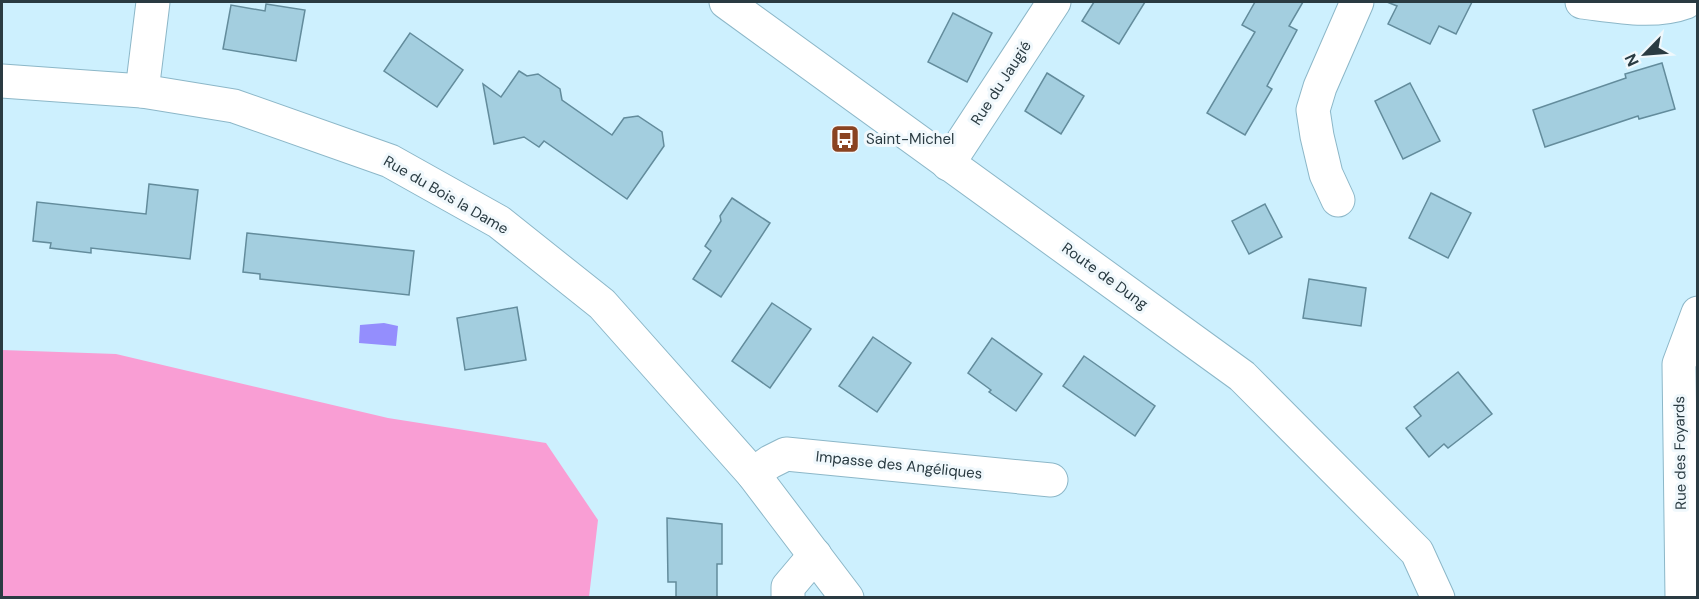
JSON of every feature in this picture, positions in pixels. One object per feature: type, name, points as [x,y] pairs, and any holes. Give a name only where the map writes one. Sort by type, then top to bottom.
[{"type":"street","points":[[142,91],[153,2]]},
{"type":"street","name":"Route de Dung","points":[[726,2],[1242,376],[1417,552],[1438,597]]},
{"type":"street","name":"Rue du Jaugié","points":[[948,164],[1054,2]]},
{"type":"street","points":[[1338,200],[1326,174],[1312,110],[1357,2]]},
{"type":"street","points":[[1582,2],[1634,9],[1678,5],[1686,2]]},
{"type":"street","name":"Rue du Bois la Dame","points":[[2,81],[142,91],[234,106],[390,160],[499,222],[602,304],[753,474],[847,597]]},
{"type":"street","name":"Rue des Foyards","points":[[1682,597],[1679,364],[1698,312]]},
{"type":"street","name":"Impasse des Angéliques","points":[[753,474],[786,454],[1051,480]]},
{"type":"street","points":[[788,597],[788,587],[815,555]]},
{"type":"shaded area","points":[[384,323],[398,326],[396,346],[359,343],[360,325]]},
{"type":"shaded area","points":[[2,350],[116,354],[388,418],[546,443],[598,520],[589,597],[2,597]]},
{"type":"building","points":[[1094,2],[1145,2],[1119,44],[1082,21]]},
{"type":"building","points":[[1255,2],[1303,2],[1289,26],[1297,30],[1267,86],[1272,89],[1245,135],[1207,113],[1255,32],[1242,25]]},
{"type":"building","points":[[1387,2],[1472,2],[1456,34],[1439,26],[1430,44],[1388,24],[1397,6]]},
{"type":"building","points":[[266,4],[305,10],[296,61],[223,49],[231,5],[265,11]]},
{"type":"building","points":[[953,13],[992,33],[967,82],[928,62]]},
{"type":"building","points":[[410,33],[463,70],[437,107],[384,71]]},
{"type":"building","points":[[1662,63],[1675,109],[1639,119],[1638,116],[1545,147],[1533,110],[1626,78],[1625,74]]},
{"type":"building","points":[[519,71],[527,76],[538,74],[560,89],[562,100],[612,135],[624,118],[638,116],[662,132],[664,146],[627,199],[544,141],[539,147],[524,137],[494,144],[483,84],[501,97]]},
{"type":"building","points":[[1047,73],[1084,96],[1061,134],[1025,111]]},
{"type":"building","points":[[1410,83],[1440,141],[1403,159],[1375,101]]},
{"type":"building","points":[[149,184],[198,190],[190,259],[91,248],[91,253],[50,248],[51,243],[33,241],[37,202],[146,214]]},
{"type":"building","points":[[1431,193],[1471,213],[1448,258],[1409,238]]},
{"type":"building","points":[[732,198],[770,223],[721,297],[693,279],[711,251],[705,246]]},
{"type":"building","points":[[1265,204],[1282,237],[1249,254],[1232,221]]},
{"type":"building","points":[[247,233],[414,251],[409,295],[260,279],[260,274],[243,272]]},
{"type":"building","points":[[1309,279],[1366,288],[1361,326],[1303,318]]},
{"type":"building","points":[[772,303],[811,329],[770,388],[732,361]]},
{"type":"building","points":[[517,307],[526,360],[465,370],[457,318]]},
{"type":"building","points":[[873,337],[911,363],[877,412],[839,386]]},
{"type":"building","points":[[992,338],[1042,374],[1016,411],[989,392],[991,390],[968,373]]},
{"type":"building","points":[[1084,356],[1155,406],[1135,436],[1063,386]]},
{"type":"building","points":[[1458,372],[1492,414],[1448,448],[1444,444],[1429,457],[1406,428],[1421,416],[1414,407]]},
{"type":"building","points":[[667,518],[722,524],[722,564],[717,564],[717,597],[676,597],[676,582],[668,582]]},
{"type":"place","name":"Saint-Michel","points":[[845,139]]}]
